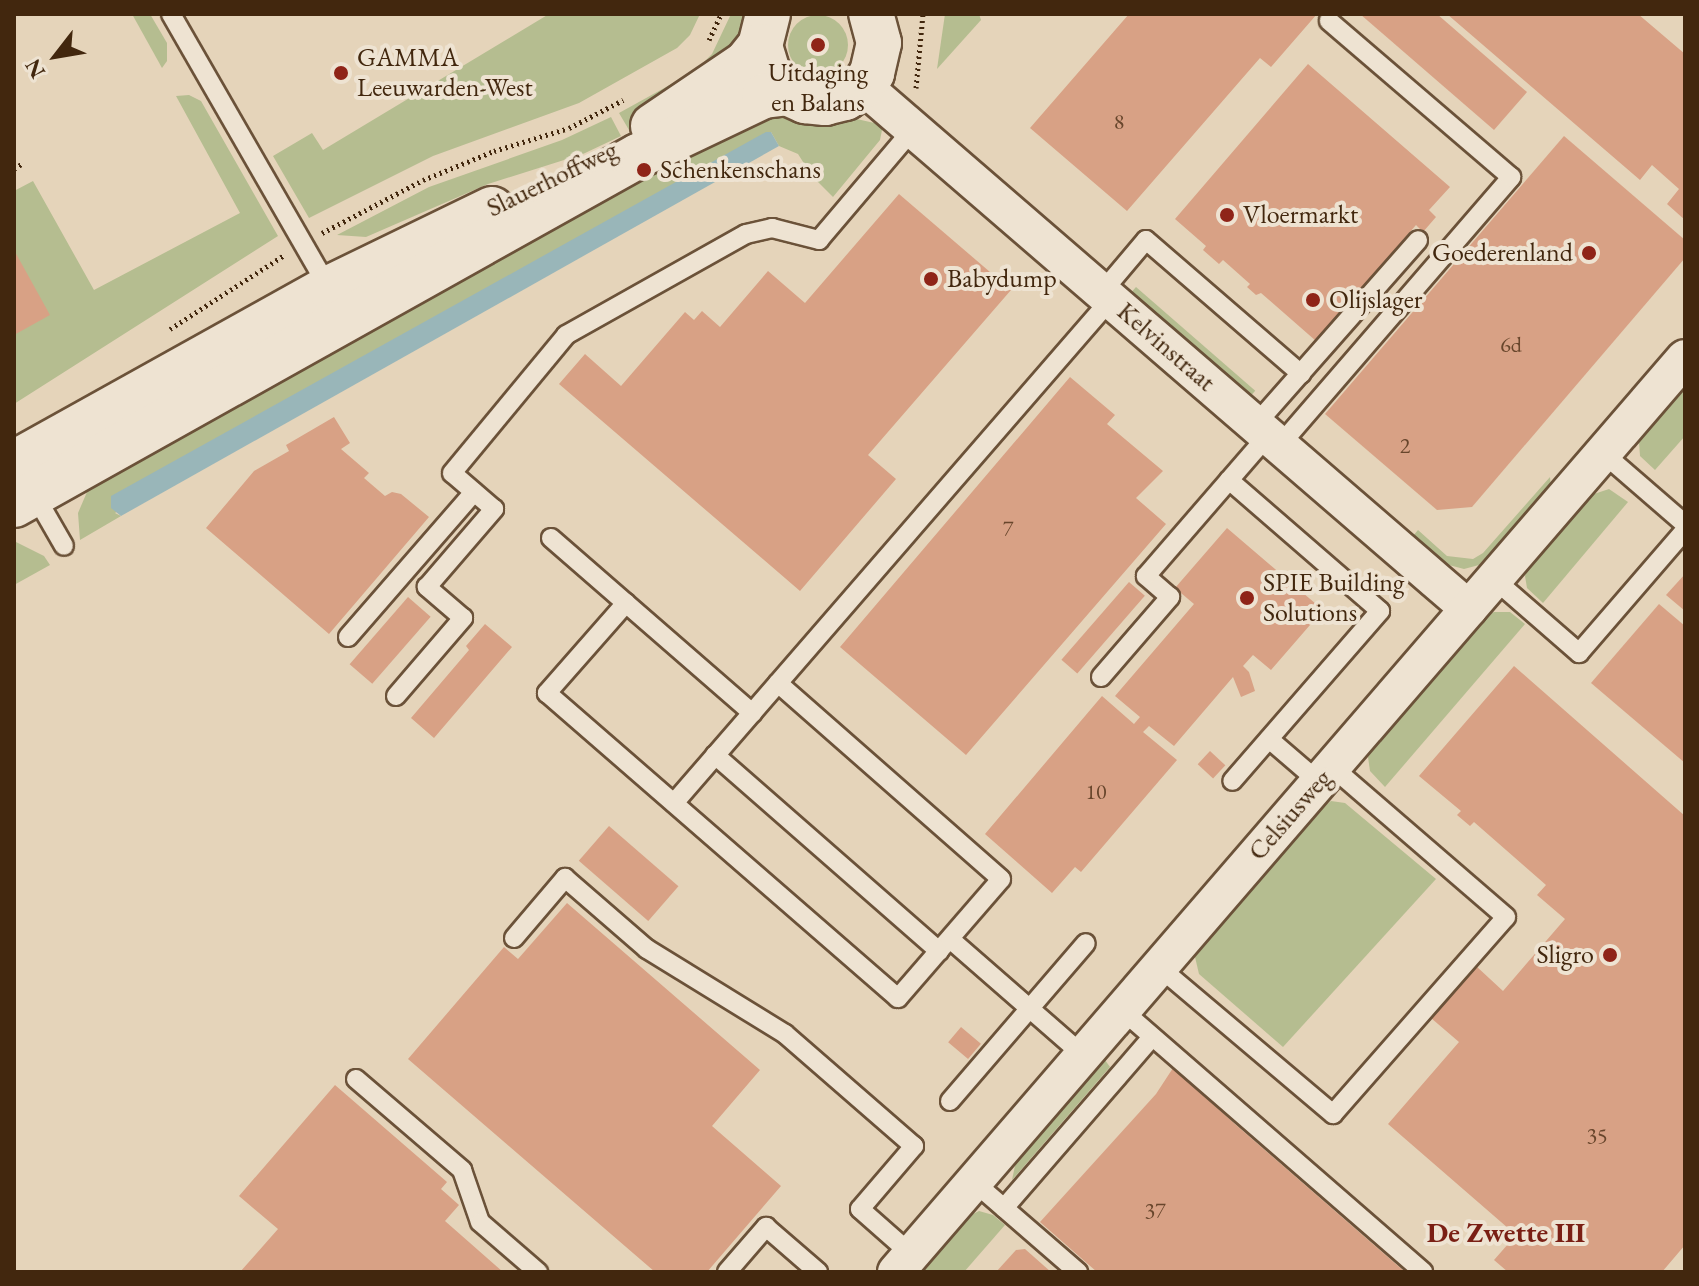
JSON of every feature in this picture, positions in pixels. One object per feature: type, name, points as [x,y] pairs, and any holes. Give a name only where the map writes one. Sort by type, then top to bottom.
[{"type":"main road","points":[[764,30],[768,73],[787,93],[805,101],[825,103],[845,98],[863,86],[872,73],[886,24]]},
{"type":"main road","name":"Slauerhoffweg","points":[[19,481],[629,140],[746,63],[764,30]]},
{"type":"main road","name":"Slauerhoffweg","points":[[338,304],[764,96],[787,93]]},
{"type":"street","name":"Kelvinstraat","points":[[863,86],[1469,609]]},
{"type":"street","name":"Celsiusweg","points":[[903,1263],[1685,358]]},
{"type":"lane","points":[[171,14],[338,304]]},
{"type":"lane","points":[[1101,677],[1170,597],[1146,576],[1268,435],[1511,177],[1329,21]]},
{"type":"lane","points":[[396,696],[463,618],[427,587],[494,509],[452,473],[566,335],[746,234],[772,228],[819,240],[903,141],[909,124]]},
{"type":"lane","points":[[674,803],[833,621],[1107,295],[1146,240],[1301,374]]},
{"type":"lane","points":[[1268,435],[1301,374],[1418,240]]},
{"type":"lane","points":[[1603,453],[1685,524]]},
{"type":"lane","points":[[1229,480],[1380,611],[1232,781]]},
{"type":"lane","points":[[19,481],[64,546]]},
{"type":"lane","points":[[348,637],[474,492]]},
{"type":"lane","points":[[1494,579],[1579,653],[1685,530]]},
{"type":"lane","points":[[551,538],[752,713]]},
{"type":"lane","points":[[626,603],[547,693],[898,998],[1001,879],[778,683]]},
{"type":"lane","points":[[1159,967],[1333,1114],[1506,917],[1326,775],[1269,739]]},
{"type":"lane","points":[[715,755],[944,945],[988,973],[1083,1055]]},
{"type":"lane","points":[[514,938],[565,878],[647,949],[785,1034],[914,1146],[860,1209],[903,1263]]},
{"type":"lane","points":[[950,1101],[1086,943]]},
{"type":"lane","points":[[1122,1010],[1423,1272]]},
{"type":"lane","points":[[1004,1208],[1152,1037]]},
{"type":"lane","points":[[356,1079],[462,1170],[480,1222],[538,1272]]},
{"type":"lane","points":[[974,1182],[1078,1272]]},
{"type":"lane","points":[[727,1272],[766,1227],[818,1272]]},
{"type":"path","points":[[704,49],[721,14]]},
{"type":"path","points":[[909,124],[923,14]]},
{"type":"path","points":[[161,335],[303,244],[423,180],[494,151],[569,128],[624,100]]},
{"type":"path","points":[[14,169],[23,163]]},
{"type":"green space","points":[[132,14],[150,14],[167,43],[167,61],[162,68]]},
{"type":"green space","points":[[549,14],[700,14],[690,35],[677,48],[579,103],[433,156],[309,218],[273,156],[312,133],[323,150]]},
{"type":"green space","points":[[731,14],[750,14],[737,50],[692,88],[629,130],[619,113],[695,71],[712,54]]},
{"type":"green space","points":[[945,14],[979,14],[981,20],[937,69]]},
{"type":"green space","points":[[818,15],[839,24],[848,45],[839,66],[818,75],[797,66],[788,45],[797,24]]},
{"type":"green space","points":[[189,95],[201,101],[278,236],[14,404],[14,191],[33,181],[94,290],[240,213],[176,96]]},
{"type":"green space","points":[[757,114],[848,117],[883,125],[880,140],[833,197],[812,176],[798,154],[779,146],[771,132],[115,513],[121,516],[80,540],[78,513],[93,478]]},
{"type":"green space","points":[[611,117],[621,136],[583,154],[488,184],[366,237],[337,235],[429,187],[562,140]]},
{"type":"green space","points":[[1136,287],[1255,391],[1248,399],[1129,295]]},
{"type":"green space","points":[[1685,389],[1685,436],[1655,470],[1640,456],[1639,442]]},
{"type":"green space","points":[[1550,477],[1551,488],[1479,565],[1464,569],[1449,565],[1413,536],[1418,530],[1447,556],[1473,559],[1483,553]]},
{"type":"green space","points":[[1609,489],[1628,502],[1543,603],[1527,588],[1525,576],[1528,568],[1591,495]]},
{"type":"green space","points":[[14,541],[44,556],[50,565],[14,585]]},
{"type":"green space","points":[[1494,612],[1510,612],[1525,624],[1385,787],[1370,771],[1368,757],[1372,749],[1486,616]]},
{"type":"green space","points":[[1331,801],[1345,803],[1436,879],[1283,1047],[1199,974],[1195,957],[1316,813]]},
{"type":"green space","points":[[1105,1060],[1110,1067],[1012,1180],[1016,1161]]},
{"type":"green space","points":[[979,1211],[993,1215],[1005,1225],[964,1272],[919,1272],[967,1217]]},
{"type":"water","points":[[766,132],[771,132],[779,146],[121,516],[111,508],[111,496]]},
{"type":"building","points":[[1129,14],[1317,14],[1271,67],[1260,58],[1127,211],[1030,128]]},
{"type":"building","points":[[1360,14],[1437,14],[1527,92],[1494,130]]},
{"type":"building","points":[[1447,14],[1638,14],[1685,54],[1685,220],[1667,204],[1679,189],[1652,165],[1640,180]]},
{"type":"building","points":[[1308,64],[1450,187],[1429,210],[1436,217],[1423,232],[1416,225],[1316,341],[1261,293],[1256,295],[1247,287],[1250,284],[1223,260],[1219,264],[1203,250],[1206,246],[1175,219]]},
{"type":"building","points":[[1564,136],[1685,240],[1685,258],[1472,507],[1437,510],[1325,414]]},
{"type":"building","points":[[899,194],[1011,290],[868,455],[896,479],[800,591],[559,384],[585,354],[621,386],[685,312],[694,320],[702,311],[720,327],[768,271],[805,303]]},
{"type":"building","points":[[14,250],[50,315],[14,335]]},
{"type":"building","points":[[1070,377],[1115,415],[1107,424],[1163,471],[1136,498],[1166,524],[966,755],[840,647]]},
{"type":"building","points":[[334,417],[350,443],[341,449],[369,473],[364,478],[385,496],[392,492],[401,494],[429,517],[329,634],[206,528],[254,471],[289,451],[286,445]]},
{"type":"building","points":[[1227,528],[1323,610],[1271,670],[1253,655],[1243,666],[1249,672],[1255,691],[1241,697],[1233,677],[1174,746],[1149,726],[1143,732],[1177,760],[1081,872],[1075,867],[1052,893],[985,834],[1102,696],[1134,724],[1140,717],[1115,696],[1194,604],[1175,588]]},
{"type":"building","points":[[1685,574],[1685,611],[1666,595]]},
{"type":"building","points":[[1129,582],[1145,596],[1077,674],[1061,660]]},
{"type":"building","points":[[408,597],[431,617],[372,684],[350,664]]},
{"type":"building","points":[[1659,604],[1685,626],[1685,763],[1591,683]]},
{"type":"building","points":[[485,624],[512,647],[434,738],[411,718],[469,650],[466,646]]},
{"type":"building","name":"Sligro","points":[[1514,666],[1685,816],[1685,1245],[1662,1272],[1508,1272],[1494,1260],[1516,1235],[1388,1124],[1459,1042],[1431,1018],[1476,966],[1503,991],[1565,919],[1537,895],[1546,885],[1474,822],[1470,826],[1457,815],[1461,811],[1419,776]]},
{"type":"building","points":[[1210,751],[1225,765],[1213,778],[1198,764]]},
{"type":"building","points":[[609,826],[678,886],[648,921],[579,861]]},
{"type":"building","points":[[567,903],[760,1070],[712,1126],[781,1186],[707,1272],[655,1272],[408,1059],[504,947],[518,959]]},
{"type":"building","points":[[961,1027],[981,1044],[968,1059],[948,1042]]},
{"type":"building","points":[[1173,1068],[1405,1272],[1097,1272],[1040,1222],[1156,1094]]},
{"type":"building","points":[[335,1085],[447,1182],[441,1189],[459,1205],[445,1221],[503,1272],[240,1272],[278,1229],[239,1196]]},
{"type":"building","points":[[1025,1249],[1051,1272],[996,1272],[1016,1250]]},
{"type":"place","name":"Uitdaging en Balans","points":[[818,45]]},
{"type":"place","name":"GAMMA Leeuwarden-West","points":[[341,73]]},
{"type":"place","name":"Schenkenschans","points":[[644,170]]},
{"type":"place","name":"Vloermarkt","points":[[1227,215]]},
{"type":"place","name":"Goederenland","points":[[1589,253]]},
{"type":"place","name":"Babydump","points":[[931,279]]},
{"type":"place","name":"Olijslager","points":[[1313,300]]},
{"type":"place","name":"SPIE Building Solutions","points":[[1247,598]]},
{"type":"place","name":"Sligro","points":[[1610,955]]},
{"type":"district","name":"De Zwette III","points":[[1506,1232]]}]
